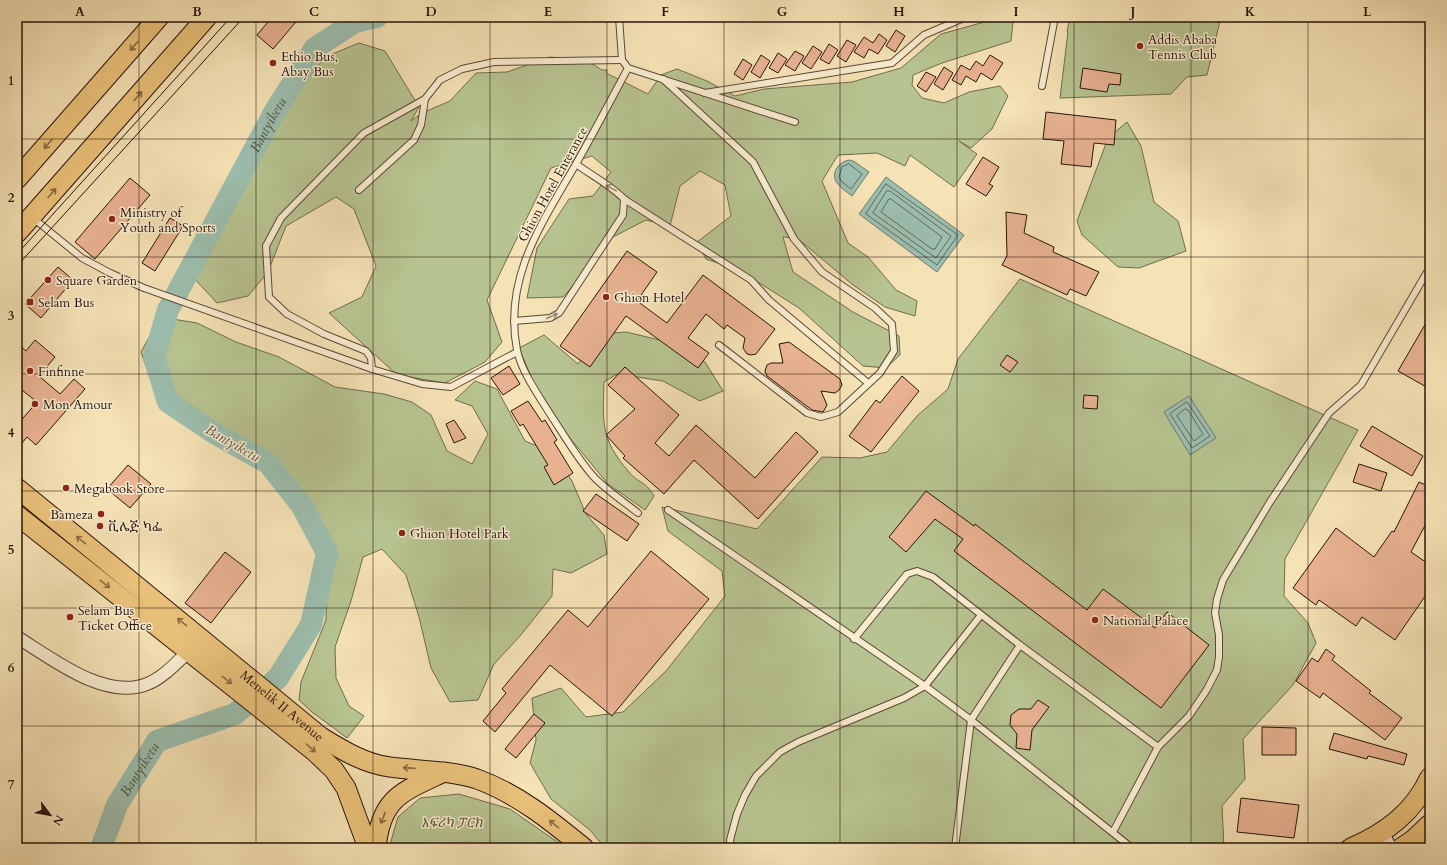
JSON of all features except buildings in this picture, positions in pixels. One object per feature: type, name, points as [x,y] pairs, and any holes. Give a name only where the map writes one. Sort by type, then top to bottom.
[{"type":"main road","points":[[17,179],[159,17]]},
{"type":"main road","points":[[17,233],[207,17]]},
{"type":"main road","name":"Menelik II Avenue","points":[[17,488],[200,651]]},
{"type":"main road","name":"Menelik II Avenue","points":[[17,515],[200,651],[291,722],[334,770],[346,788],[368,848]]},
{"type":"main road","name":"Menelik II Avenue","points":[[291,722],[364,761],[389,767],[445,771],[478,780],[512,796],[540,812],[584,848]]},
{"type":"main road","points":[[376,848],[378,830],[386,809],[394,799],[406,790],[445,771]]},
{"type":"main road","points":[[1370,844],[1411,808],[1421,796],[1430,777]]},
{"type":"main road","points":[[1401,848],[1413,840],[1429,825],[1411,808]]},
{"type":"street","points":[[17,637],[66,667],[98,683],[116,688],[147,684],[200,651]]},
{"type":"lane","points":[[619,17],[622,60],[628,68],[795,122]]},
{"type":"lane","points":[[706,93],[892,63],[924,35],[966,17]]},
{"type":"lane","points":[[1042,86],[1055,17]]},
{"type":"lane","points":[[372,369],[371,358],[366,351],[318,331],[287,314],[269,297],[266,246],[281,218],[364,134],[425,99],[440,80],[451,74],[462,69],[494,62],[622,60]]},
{"type":"lane","name":"Ghion Hotel Enterance","points":[[628,68],[576,164],[546,212],[528,249],[518,282],[514,321],[517,352],[532,386],[572,449],[594,477],[638,513]]},
{"type":"lane","points":[[663,79],[753,162],[794,239],[822,272],[875,308],[892,324],[894,351],[880,373],[838,412],[821,417],[807,413],[719,345]]},
{"type":"lane","points":[[359,190],[414,140],[421,125],[425,99]]},
{"type":"lane","points":[[576,164],[603,184],[616,191],[624,199],[751,280],[769,300],[868,383]]},
{"type":"lane","points":[[514,321],[550,318],[559,312],[623,215],[624,199]]},
{"type":"lane","points":[[31,216],[82,258],[110,273],[144,288],[372,369],[422,384],[451,387],[517,352]]},
{"type":"lane","points":[[1113,832],[1158,747],[1189,716],[1206,691],[1217,670],[1219,642],[1215,613],[1216,599],[1223,580],[1270,502],[1329,413],[1361,385],[1430,267]]},
{"type":"lane","points":[[668,510],[854,639],[925,686],[971,720],[1132,848]]},
{"type":"lane","points":[[854,639],[907,574],[917,570],[933,577],[1020,645],[1158,747]]},
{"type":"lane","points":[[731,848],[730,840],[744,795],[756,776],[780,752],[798,742],[904,698],[925,686],[982,615]]},
{"type":"lane","points":[[954,848],[971,720],[1020,645]]},
{"type":"green space","name":"Addis Ababa Tennis Club","points":[[1070,17],[1221,17],[1207,75],[1187,77],[1171,94],[1060,98],[1067,31]]},
{"type":"green space","points":[[999,18],[1013,22],[1011,41],[942,63],[913,75],[912,85],[922,98],[944,103],[969,92],[1000,86],[1008,96],[992,129],[971,148],[959,141],[977,154],[954,187],[910,155],[905,166],[877,153],[838,155],[822,181],[848,243],[868,257],[896,290],[917,301],[915,316],[885,307],[853,285],[797,238],[783,237],[793,272],[853,312],[899,336],[900,355],[886,368],[863,366],[799,308],[761,284],[727,266],[706,259],[697,242],[731,216],[725,185],[700,171],[680,186],[670,226],[646,220],[613,237],[584,274],[563,297],[527,298],[537,248],[569,199],[593,196],[611,172],[592,156],[551,168],[487,300],[502,342],[485,362],[445,383],[397,375],[329,313],[362,297],[376,266],[354,209],[336,197],[286,226],[268,272],[248,296],[217,303],[192,276],[210,241],[231,188],[292,98],[325,57],[359,43],[385,51],[419,107],[411,121],[422,113],[450,101],[476,73],[507,72],[550,57],[586,60],[602,70],[607,70],[606,73],[648,94],[661,75],[677,69],[707,81],[735,96],[764,89],[852,82],[901,68],[941,34]]},
{"type":"green space","points":[[1127,122],[1141,146],[1154,202],[1178,221],[1186,251],[1139,268],[1118,267],[1082,235],[1077,221],[1108,138]]},
{"type":"green space","points":[[1020,279],[1358,430],[1285,559],[1284,596],[1308,623],[1316,643],[1293,685],[1243,739],[1245,779],[1222,806],[1224,848],[605,848],[590,830],[551,799],[530,763],[536,740],[532,698],[561,688],[586,717],[623,712],[666,671],[725,596],[722,571],[668,531],[662,507],[757,529],[822,457],[860,458],[887,452],[917,416],[948,389],[958,359]]},
{"type":"green space","points":[[160,317],[197,323],[236,342],[279,357],[335,387],[384,394],[412,402],[431,415],[447,451],[472,464],[488,434],[472,406],[455,400],[475,381],[497,389],[525,441],[554,453],[572,481],[586,514],[604,535],[607,554],[571,573],[553,569],[552,596],[520,636],[494,664],[478,700],[450,702],[431,668],[419,617],[406,575],[382,549],[363,557],[351,601],[335,647],[336,678],[349,706],[364,716],[347,738],[312,712],[299,700],[301,682],[326,620],[327,569],[316,523],[281,482],[240,457],[205,430],[150,378],[141,352]]},
{"type":"green space","points":[[626,332],[668,342],[705,362],[723,391],[700,401],[663,381],[617,374],[604,382],[603,408],[605,429],[608,439],[612,449],[631,475],[644,484],[654,496],[645,510],[608,484],[555,420],[535,386],[519,348],[544,335],[578,364],[599,334]]},
{"type":"green space","name":"አፍሪካ ፓርክ","points":[[459,794],[510,809],[566,848],[392,848],[391,841],[398,817],[420,798]]},
{"type":"water","points":[[850,160],[869,172],[852,196],[837,183],[835,179],[835,172],[839,165]]},
{"type":"water","points":[[886,177],[964,235],[937,272],[859,214]]},
{"type":"water","points":[[1189,396],[1216,438],[1190,455],[1164,412]]},
{"type":"waterway","name":"Bantyiketu","points":[[101,848],[117,805],[157,741],[235,714],[278,678],[311,625],[327,553],[302,506],[268,463],[214,433],[168,402],[154,357],[168,310],[275,111],[315,48],[355,22],[377,17]]},
{"type":"tram line","points":[[17,254],[231,17]]},
{"type":"tram line","points":[[17,266],[244,17]]},
{"type":"place","name":"Addis Ababa Tennis Club","points":[[1140,46]]},
{"type":"place","name":"Ethio Bus, Abay Bus","points":[[273,63]]},
{"type":"place","name":"Ministry of Youth and Sports","points":[[112,219]]},
{"type":"place","name":"Square Garden","points":[[48,280]]},
{"type":"place","name":"Ghion Hotel","points":[[606,297]]},
{"type":"place","name":"Selam Bus","points":[[30,302]]},
{"type":"place","name":"Finfinne","points":[[30,371]]},
{"type":"place","name":"Mon Amour","points":[[35,404]]},
{"type":"place","name":"Megabook Store","points":[[66,488]]},
{"type":"place","name":"Bameza","points":[[101,514]]},
{"type":"place","name":"ቪሌጅ ካፌ","points":[[100,526]]},
{"type":"place","name":"Ghion Hotel Park","points":[[402,533]]},
{"type":"place","name":"Selam Bus Ticket Office","points":[[70,617]]},
{"type":"place","name":"National Palace","points":[[1095,620]]}]
